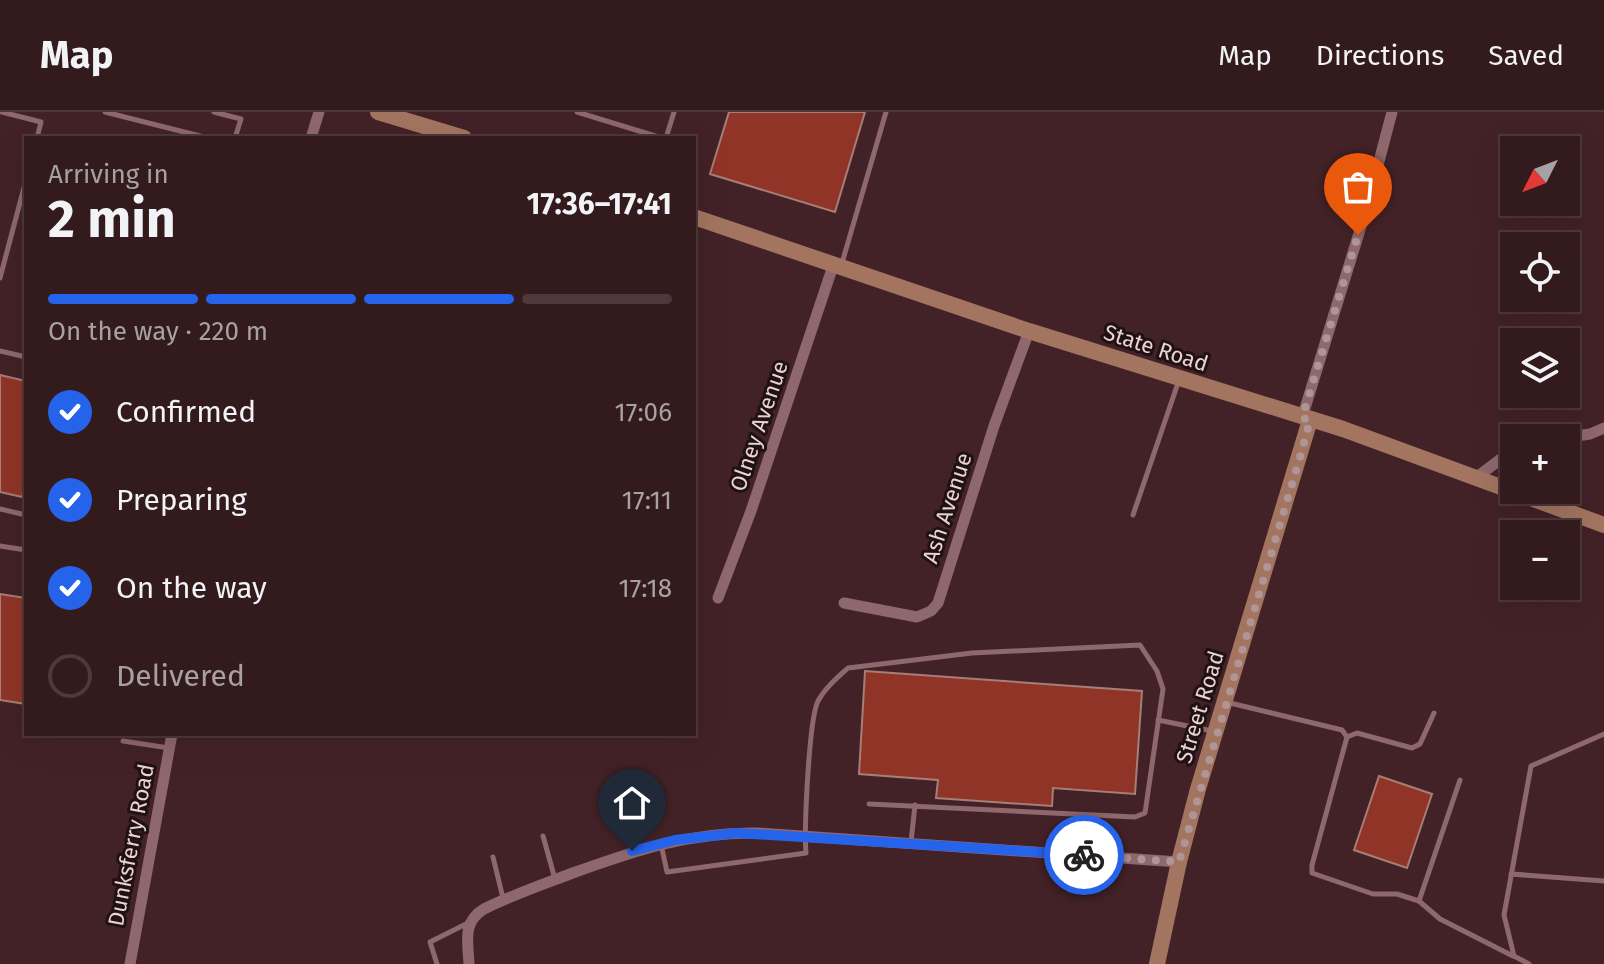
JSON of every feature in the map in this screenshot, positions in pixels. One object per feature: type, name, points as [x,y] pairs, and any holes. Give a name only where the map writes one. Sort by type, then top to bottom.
[{"type":"main road","points":[[378,112],[456,136]]},
{"type":"main road","name":"State Road","points":[[696,218],[1029,331],[1306,419],[1477,477],[1604,525]]},
{"type":"main road","name":"Street Road","points":[[1157,964],[1179,862],[1306,419]]},
{"type":"street","points":[[312,136],[319,112]]},
{"type":"street","name":"Street Road","points":[[1306,419],[1392,112]]},
{"type":"street","name":"Olney Avenue","points":[[718,598],[837,267]]},
{"type":"street","name":"Ash Avenue","points":[[844,603],[917,617],[931,611],[938,603],[994,426],[1029,331]]},
{"type":"street","points":[[1580,436],[1604,428]]},
{"type":"street","points":[[1477,477],[1500,460]]},
{"type":"street","name":"Dunksferry Road","points":[[130,964],[172,736]]},
{"type":"street","points":[[469,964],[470,921],[476,913],[503,899],[661,843],[737,833],[1179,862]]},
{"type":"lane","points":[[2,112],[41,122],[38,136]]},
{"type":"lane","points":[[105,112],[200,136]]},
{"type":"lane","points":[[214,112],[241,119],[236,136]]},
{"type":"lane","points":[[577,112],[657,136]]},
{"type":"lane","points":[[665,136],[674,112]]},
{"type":"lane","points":[[837,267],[886,112]]},
{"type":"lane","points":[[0,278],[24,188]]},
{"type":"lane","points":[[0,351],[24,357]]},
{"type":"lane","points":[[1133,515],[1180,379]]},
{"type":"lane","points":[[0,509],[24,515]]},
{"type":"lane","points":[[0,546],[24,550]]},
{"type":"lane","points":[[661,843],[667,872],[806,853],[817,703],[833,681],[848,668],[972,653],[1140,645],[1157,671],[1163,689],[1145,813],[1135,817],[869,804]]},
{"type":"lane","points":[[1225,702],[1335,727],[1347,737]]},
{"type":"lane","points":[[1347,737],[1357,733],[1412,748],[1420,744],[1434,713]]},
{"type":"lane","points":[[1158,720],[1216,732]]},
{"type":"lane","points":[[1514,956],[1504,915],[1531,766],[1604,734]]},
{"type":"lane","points":[[1347,737],[1312,873],[1373,894],[1397,894],[1419,901],[1440,919],[1529,964]]},
{"type":"lane","points":[[123,741],[170,748]]},
{"type":"lane","points":[[1419,901],[1460,780]]},
{"type":"lane","points":[[911,843],[915,805]]},
{"type":"lane","points":[[543,836],[555,880]]},
{"type":"lane","points":[[493,857],[503,899]]},
{"type":"lane","points":[[1511,874],[1604,881]]},
{"type":"lane","points":[[437,964],[430,942],[470,921]]},
{"type":"building","points":[[729,112],[865,112],[835,212],[710,174]]},
{"type":"building","points":[[0,375],[24,381],[24,488],[22,497],[0,492]]},
{"type":"building","points":[[0,594],[24,598],[24,704],[0,700]]},
{"type":"building","points":[[865,671],[1142,691],[1135,794],[1053,788],[1052,806],[936,798],[938,780],[859,774]]},
{"type":"building","points":[[1379,776],[1432,794],[1407,868],[1354,850]]},
{"type":"way so far","points":[[1084,855],[1179,862],[1198,789],[1301,454],[1310,420],[1302,418],[1358,235]]},
{"type":"route","points":[[632,851],[675,840],[757,833],[1084,855]]}]
